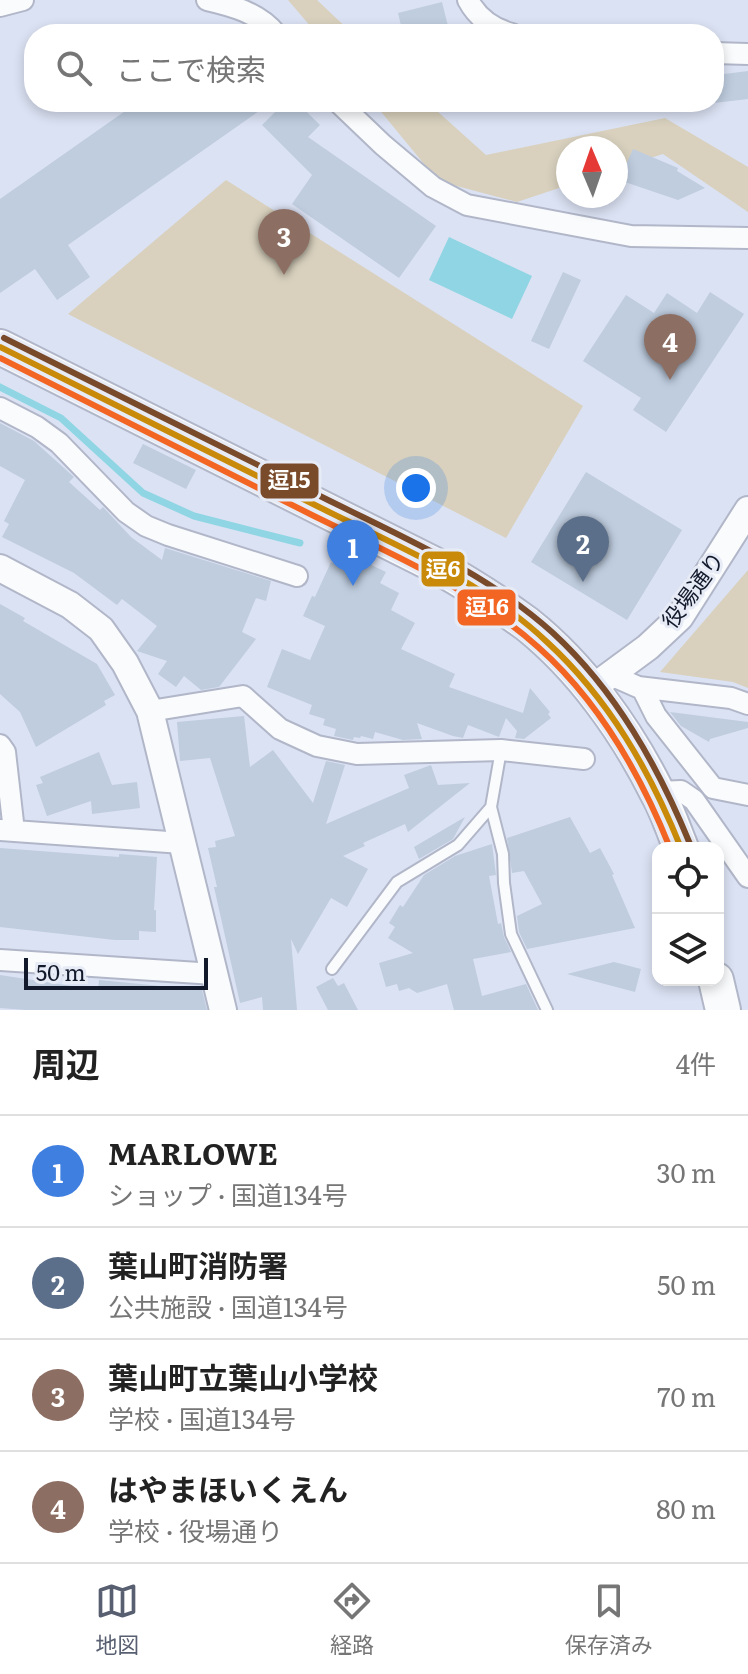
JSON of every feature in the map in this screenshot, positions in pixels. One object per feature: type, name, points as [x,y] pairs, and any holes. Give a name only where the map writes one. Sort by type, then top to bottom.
[{"type":"highway","points":[[0,347],[435,565],[482,592],[529,626],[566,660],[601,682],[628,741],[658,792],[679,842]]},
{"type":"highway","points":[[717,986],[723,1010]]},
{"type":"street","points":[[0,6],[23,0]]},
{"type":"street","points":[[207,0],[239,8],[268,24]]},
{"type":"street","points":[[468,0],[474,12],[490,24]]},
{"type":"street","points":[[724,53],[748,54]]},
{"type":"street","points":[[348,112],[433,187],[467,205],[631,236],[748,238]]},
{"type":"street","points":[[0,408],[37,427],[59,443],[126,512],[146,526],[297,576]]},
{"type":"street","name":"役場通り","points":[[601,682],[648,647],[680,617],[748,510]]},
{"type":"street","points":[[0,568],[70,605],[101,629],[125,663],[150,711],[223,1010]]},
{"type":"street","points":[[601,682],[731,698],[748,704]]},
{"type":"street","points":[[642,688],[656,716],[713,788],[748,795]]},
{"type":"street","points":[[150,711],[243,696],[280,729],[317,746],[357,754],[501,750],[584,759]]},
{"type":"street","points":[[0,745],[5,752],[7,831],[182,843]]},
{"type":"street","points":[[658,792],[681,791],[694,800],[748,877]]},
{"type":"street","points":[[0,960],[214,974]]},
{"type":"lane","points":[[501,750],[491,807],[503,854],[511,934],[547,1010]]},
{"type":"lane","points":[[332,969],[397,882],[458,845],[491,807]]},
{"type":"shaded area","points":[[288,0],[317,0],[342,24],[308,24]]},
{"type":"shaded area","points":[[381,112],[438,112],[486,155],[556,141],[556,189],[517,202],[438,181]]},
{"type":"shaded area","points":[[665,118],[748,167],[748,212],[663,154],[628,165],[628,136],[578,136]]},
{"type":"shaded area","points":[[226,180],[583,406],[506,538],[68,314]]},
{"type":"shaded area","points":[[748,570],[748,688],[733,682],[660,672]]},
{"type":"water","points":[[449,237],[532,276],[512,319],[429,280]]},
{"type":"building","points":[[442,2],[448,24],[401,24],[398,13]]},
{"type":"building","points":[[748,71],[748,99],[724,102],[724,74]]},
{"type":"building","points":[[124,112],[258,112],[68,245],[90,277],[57,300],[35,269],[0,293],[0,199]]},
{"type":"building","points":[[275,112],[307,112],[320,125],[308,137],[436,226],[399,278],[292,204],[312,175],[262,125]]},
{"type":"building","points":[[633,149],[678,168],[677,171],[705,188],[678,200],[628,183],[628,160]]},
{"type":"building","points":[[563,272],[581,280],[549,349],[531,341]]},
{"type":"building","points":[[710,292],[744,314],[666,432],[633,410],[641,398],[583,361],[626,295],[654,313],[667,293],[697,313]]},
{"type":"building","points":[[0,423],[34,441],[74,477],[69,482],[100,510],[103,507],[131,537],[162,560],[165,548],[271,581],[266,601],[256,598],[242,632],[256,639],[219,687],[201,690],[184,676],[176,687],[158,674],[167,661],[137,651],[157,626],[122,599],[117,605],[74,573],[2,537],[9,524],[4,521],[25,480],[0,466]]},
{"type":"building","points":[[143,444],[196,470],[186,489],[133,463]]},
{"type":"building","points":[[586,472],[682,530],[627,620],[531,562]]},
{"type":"building","points":[[331,562],[358,575],[365,562],[386,572],[380,583],[399,593],[391,610],[415,623],[401,649],[455,674],[449,687],[523,713],[530,688],[550,712],[551,718],[524,739],[515,738],[517,731],[506,718],[499,737],[468,725],[463,738],[417,723],[422,739],[403,740],[375,732],[373,739],[361,736],[353,740],[334,736],[336,729],[323,725],[325,719],[309,714],[312,705],[267,687],[282,649],[310,660],[325,626],[303,616]]},
{"type":"building","points":[[0,604],[97,664],[115,695],[104,701],[106,705],[36,747],[20,712],[0,694]]},
{"type":"building","points":[[670,712],[748,722],[748,728],[710,739],[709,742],[681,726]]},
{"type":"building","points":[[244,716],[250,767],[273,750],[313,803],[326,761],[345,765],[326,824],[409,788],[404,775],[431,765],[438,785],[470,783],[408,832],[405,824],[343,856],[368,869],[347,907],[331,898],[298,954],[291,939],[297,1010],[263,1010],[262,997],[240,1003],[208,848],[216,847],[215,841],[235,836],[210,758],[180,761],[177,722]]},
{"type":"building","points":[[99,752],[112,785],[137,782],[140,808],[92,814],[91,801],[47,816],[36,785],[43,783],[40,777]]},
{"type":"building","points":[[465,817],[453,839],[419,859],[414,847]]},
{"type":"building","points":[[570,817],[590,853],[600,848],[614,874],[635,928],[527,949],[519,932],[517,916],[542,904],[524,871],[512,873],[507,838]]},
{"type":"building","points":[[492,844],[496,875],[489,876],[498,924],[501,923],[511,952],[473,959],[482,996],[526,984],[538,1010],[454,1010],[447,984],[417,993],[409,988],[399,991],[397,984],[386,987],[379,963],[413,953],[388,938],[395,927],[389,923],[400,905],[403,907],[424,875],[455,856]]},
{"type":"building","points":[[0,848],[157,857],[156,932],[139,931],[139,940],[115,940],[0,927]]},
{"type":"building","points":[[614,962],[641,969],[635,992],[567,974]]},
{"type":"building","points":[[0,975],[98,990],[99,980],[202,990],[207,1010],[0,1008]]},
{"type":"building","points":[[333,978],[338,986],[344,983],[358,1010],[328,1010],[316,987]]},
{"type":"waterway","points":[[0,387],[61,418],[143,493],[194,516],[300,543]]},
{"type":"transit line","name":"逗15","points":[[4,338],[413,542],[500,592],[553,633],[616,705],[664,786],[689,842]]},
{"type":"transit line","name":"逗6","points":[[0,347],[438,566],[522,620],[569,664],[608,712],[656,791],[679,842]]},
{"type":"transit line","name":"逗16","points":[[0,358],[431,574],[487,607],[560,668],[599,715],[631,766],[667,842]]},
{"type":"place","name":"葉山町立葉山小学校","points":[[284,275]]},
{"type":"place","name":"はやまほいくえん","points":[[670,380]]},
{"type":"place","name":"葉山町消防署","points":[[583,582]]},
{"type":"place","name":"MARLOWE","points":[[353,586]]}]
